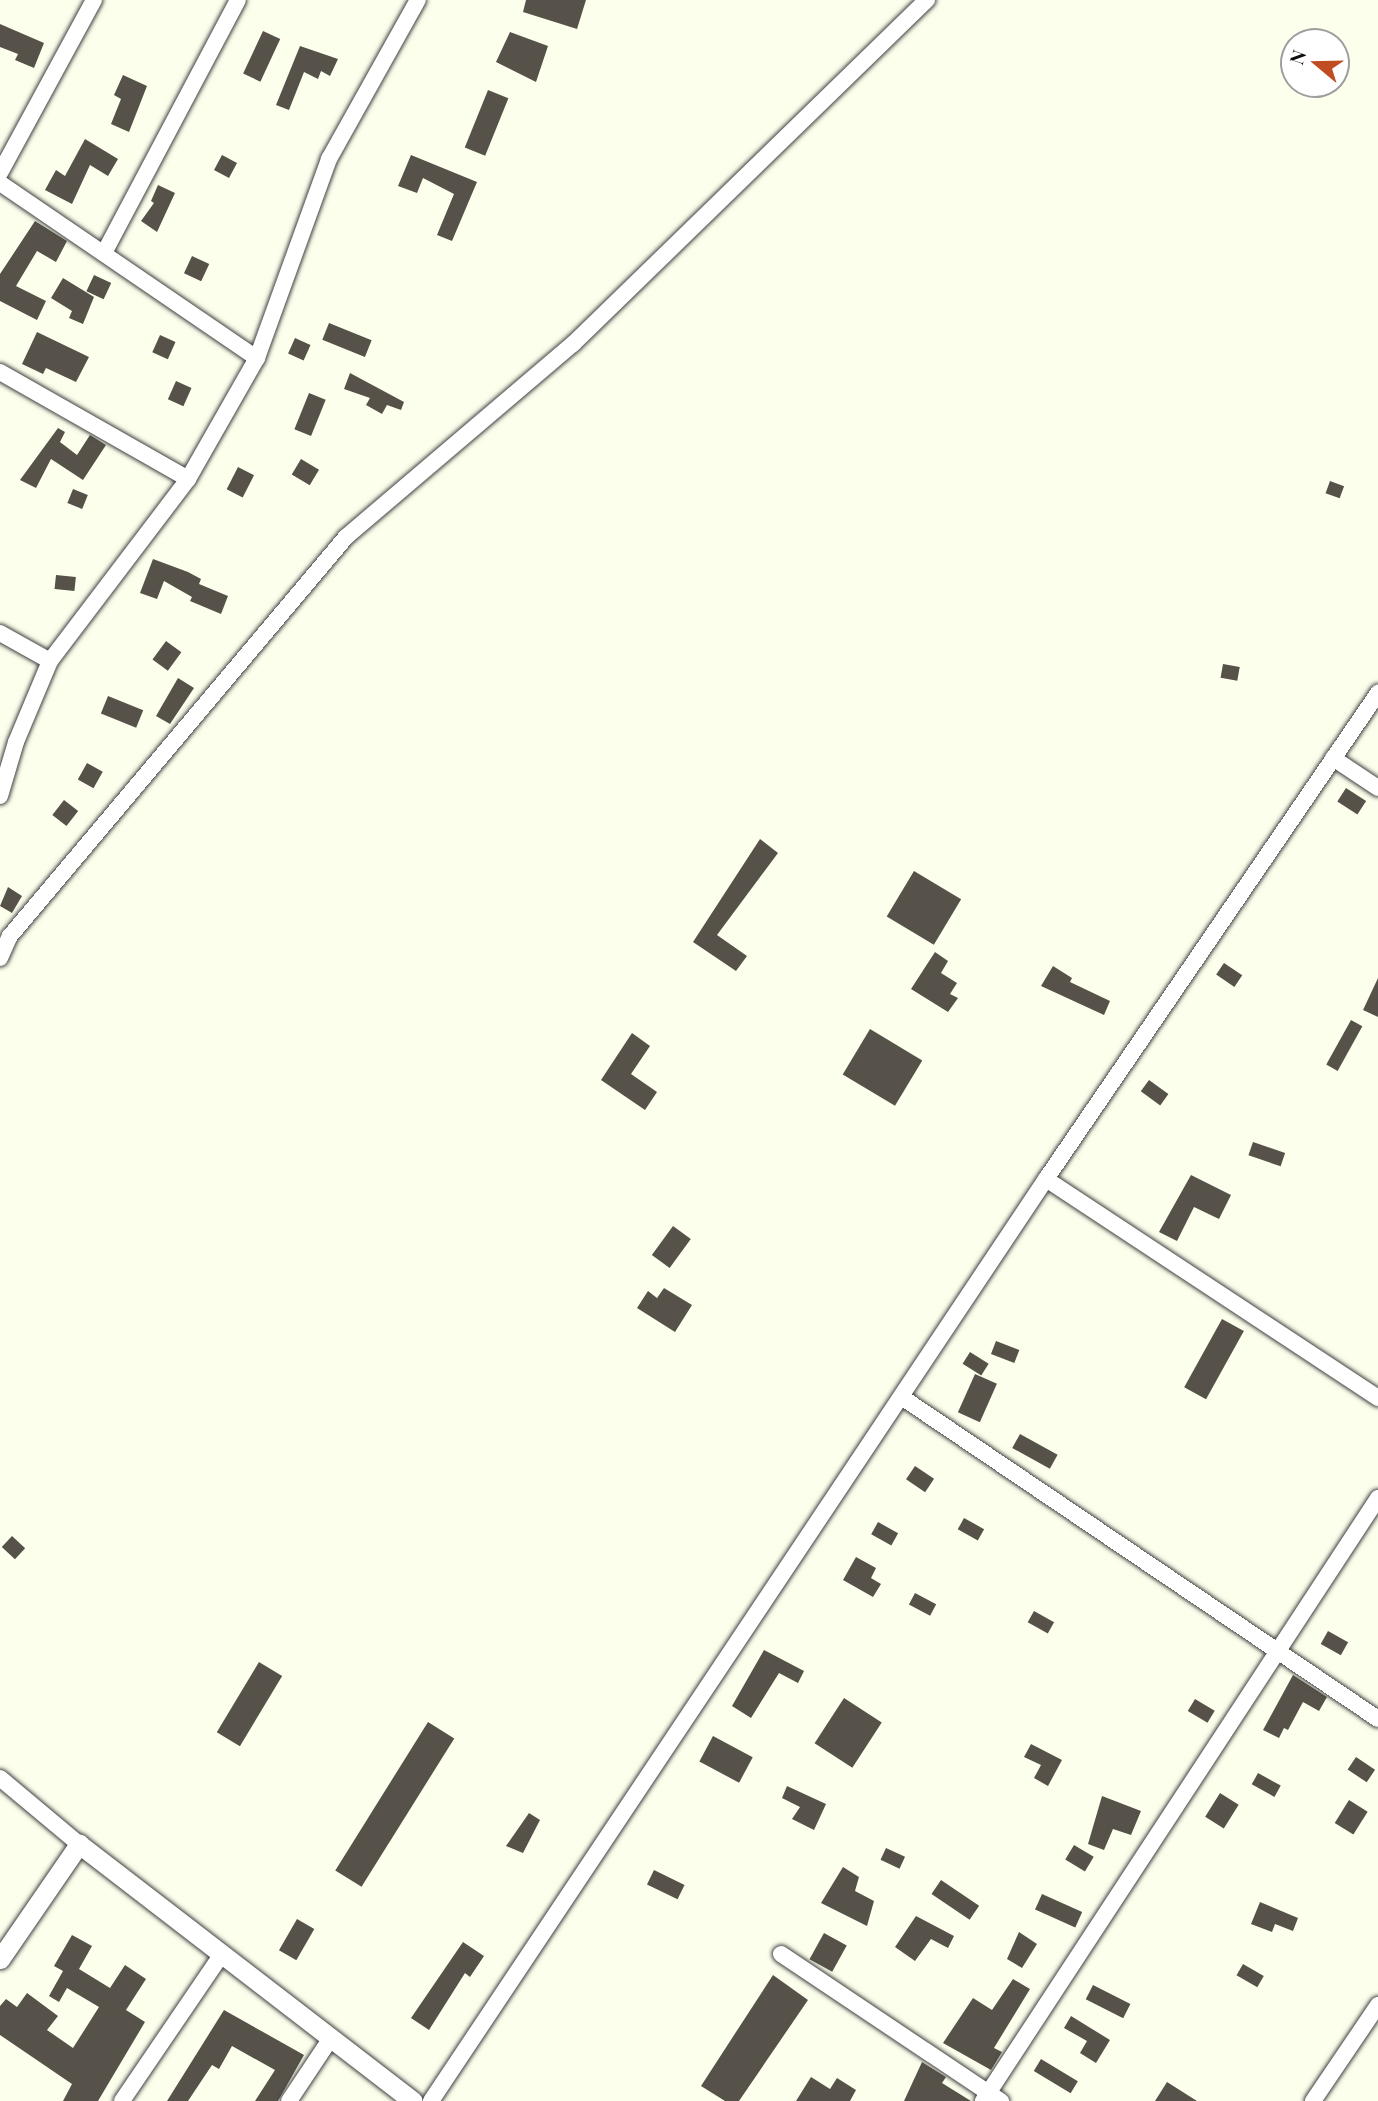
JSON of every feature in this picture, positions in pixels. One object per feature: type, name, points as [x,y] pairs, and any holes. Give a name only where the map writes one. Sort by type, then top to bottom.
[{"type":"street","points":[[0,173],[94,0]]},
{"type":"street","points":[[0,796],[16,742],[50,661],[188,479],[257,358],[329,159],[418,0]]},
{"type":"street","points":[[0,958],[10,936],[345,537],[573,344],[927,0]]},
{"type":"street","points":[[104,253],[236,1]]},
{"type":"street","points":[[0,183],[257,358]]},
{"type":"street","points":[[0,372],[188,479]]},
{"type":"street","points":[[0,633],[50,661]]},
{"type":"street","points":[[431,2101],[903,1398],[1046,1179],[1378,693]]},
{"type":"street","points":[[1333,758],[1378,788]]},
{"type":"street","points":[[1046,1179],[1378,1398]]},
{"type":"street","points":[[903,1398],[1378,1719]]},
{"type":"street","points":[[780,1954],[990,2098],[1378,1498]]},
{"type":"street","points":[[0,1778],[79,1843],[413,2101]]},
{"type":"street","points":[[0,1959],[79,1843]]},
{"type":"street","points":[[122,2101],[222,1954]]},
{"type":"street","points":[[1313,2101],[1378,2005]]},
{"type":"street","points":[[289,2101],[331,2038]]},
{"type":"building","points":[[526,0],[586,0],[577,29],[523,12]]},
{"type":"building","points":[[0,24],[44,43],[34,68],[15,60],[18,54],[0,47]]},
{"type":"building","points":[[263,31],[280,39],[260,82],[243,74]]},
{"type":"building","points":[[510,32],[548,46],[536,82],[496,62]]},
{"type":"building","points":[[300,46],[338,59],[330,76],[321,71],[318,79],[304,72],[289,110],[276,105]]},
{"type":"building","points":[[123,75],[147,86],[129,132],[111,124],[121,99],[114,95]]},
{"type":"building","points":[[488,90],[508,98],[485,156],[465,147]]},
{"type":"building","points":[[85,139],[118,159],[108,176],[90,165],[72,204],[45,190],[56,170],[65,176]]},
{"type":"building","points":[[222,155],[237,163],[229,178],[214,170]]},
{"type":"building","points":[[411,155],[477,182],[452,241],[437,235],[454,194],[423,178],[417,193],[398,186]]},
{"type":"building","points":[[158,185],[175,193],[157,232],[141,221],[154,203],[151,201]]},
{"type":"building","points":[[35,221],[67,241],[56,262],[37,251],[16,286],[46,301],[37,320],[0,301],[0,274]]},
{"type":"building","points":[[192,256],[209,264],[201,281],[184,273]]},
{"type":"building","points":[[94,275],[111,283],[104,299],[86,291]]},
{"type":"building","points":[[63,278],[94,297],[83,324],[69,318],[72,311],[51,298]]},
{"type":"building","points":[[329,323],[372,340],[365,357],[322,340]]},
{"type":"building","points":[[37,332],[89,357],[76,382],[46,368],[43,374],[22,364]]},
{"type":"building","points":[[160,335],[176,342],[168,359],[152,352]]},
{"type":"building","points":[[295,338],[311,345],[304,360],[288,354]]},
{"type":"building","points":[[350,373],[404,402],[401,410],[387,405],[382,414],[366,405],[370,398],[344,389]]},
{"type":"building","points":[[176,381],[192,388],[183,406],[168,399]]},
{"type":"building","points":[[309,393],[326,400],[311,436],[294,429]]},
{"type":"building","points":[[58,428],[65,432],[60,442],[77,455],[90,435],[106,445],[83,480],[51,459],[36,488],[20,480]]},
{"type":"building","points":[[301,459],[319,470],[310,485],[292,474]]},
{"type":"building","points":[[238,467],[254,475],[243,497],[227,489]]},
{"type":"building","points":[[1330,481],[1344,486],[1340,498],[1326,493]]},
{"type":"building","points":[[73,489],[88,495],[82,509],[67,503]]},
{"type":"building","points":[[153,559],[188,572],[201,579],[199,584],[228,596],[221,614],[190,601],[192,597],[164,581],[157,599],[140,593]]},
{"type":"building","points":[[56,575],[76,577],[74,591],[55,589]]},
{"type":"building","points":[[166,641],[181,652],[168,671],[152,660]]},
{"type":"building","points":[[1223,664],[1240,667],[1237,681],[1221,678]]},
{"type":"building","points":[[178,678],[194,688],[170,724],[156,716]]},
{"type":"building","points":[[108,696],[143,710],[136,728],[101,714]]},
{"type":"building","points":[[87,763],[103,772],[94,788],[78,780]]},
{"type":"building","points":[[1346,788],[1366,801],[1357,814],[1337,801]]},
{"type":"building","points":[[64,800],[78,811],[66,826],[52,815]]},
{"type":"building","points":[[760,839],[778,853],[717,935],[747,956],[736,971],[693,942]]},
{"type":"building","points":[[914,871],[961,899],[934,945],[887,916]]},
{"type":"building","points":[[8,887],[22,896],[12,913],[0,906]]},
{"type":"building","points":[[935,952],[948,961],[941,973],[957,983],[950,994],[958,998],[948,1012],[911,989]]},
{"type":"building","points":[[1224,963],[1242,975],[1234,987],[1216,975]]},
{"type":"building","points":[[1053,966],[1072,978],[1070,982],[1110,1001],[1104,1015],[1041,986]]},
{"type":"building","points":[[1378,978],[1378,1017],[1363,1010]]},
{"type":"building","points":[[1351,1020],[1362,1026],[1338,1071],[1326,1065]]},
{"type":"building","points":[[870,1029],[922,1060],[895,1106],[843,1074]]},
{"type":"building","points":[[632,1033],[650,1046],[631,1074],[657,1092],[645,1110],[601,1080]]},
{"type":"building","points":[[1149,1080],[1168,1094],[1160,1105],[1141,1091]]},
{"type":"building","points":[[1253,1142],[1285,1153],[1281,1166],[1248,1155]]},
{"type":"building","points":[[1191,1175],[1231,1195],[1219,1219],[1194,1207],[1177,1241],[1159,1232]]},
{"type":"building","points":[[673,1226],[691,1239],[670,1268],[652,1255]]},
{"type":"building","points":[[664,1288],[692,1305],[675,1332],[637,1308],[648,1291],[657,1298]]},
{"type":"building","points":[[1222,1319],[1244,1331],[1206,1399],[1184,1387]]},
{"type":"building","points":[[996,1341],[1019,1350],[1014,1363],[991,1354]]},
{"type":"building","points":[[970,1352],[989,1364],[981,1376],[963,1364]]},
{"type":"building","points":[[975,1374],[997,1384],[980,1422],[958,1412]]},
{"type":"building","points":[[1020,1434],[1058,1455],[1050,1469],[1012,1448]]},
{"type":"building","points":[[915,1466],[934,1479],[925,1492],[906,1479]]},
{"type":"building","points":[[964,1518],[984,1529],[978,1541],[958,1529]]},
{"type":"building","points":[[878,1522],[898,1533],[891,1545],[871,1534]]},
{"type":"building","points":[[12,1536],[25,1548],[15,1559],[2,1547]]},
{"type":"building","points":[[856,1557],[876,1568],[871,1578],[881,1584],[873,1597],[843,1580]]},
{"type":"building","points":[[915,1593],[936,1604],[930,1616],[909,1604]]},
{"type":"building","points":[[1034,1611],[1054,1622],[1048,1634],[1028,1622]]},
{"type":"building","points":[[1328,1631],[1348,1642],[1341,1655],[1321,1644]]},
{"type":"building","points":[[764,1650],[804,1671],[798,1683],[779,1673],[751,1718],[732,1706]]},
{"type":"building","points":[[259,1662],[282,1676],[240,1746],[217,1732]]},
{"type":"building","points":[[1293,1675],[1327,1697],[1319,1711],[1303,1702],[1288,1730],[1284,1728],[1279,1738],[1263,1730]]},
{"type":"building","points":[[844,1698],[882,1723],[852,1768],[815,1743]]},
{"type":"building","points":[[1195,1699],[1215,1711],[1208,1723],[1188,1711]]},
{"type":"building","points":[[428,1722],[454,1738],[362,1887],[335,1870]]},
{"type":"building","points":[[713,1736],[753,1757],[739,1783],[699,1762]]},
{"type":"building","points":[[1031,1744],[1062,1760],[1048,1786],[1034,1778],[1041,1765],[1024,1757]]},
{"type":"building","points":[[1356,1757],[1375,1770],[1367,1782],[1348,1769]]},
{"type":"building","points":[[1258,1773],[1281,1786],[1274,1797],[1252,1784]]},
{"type":"building","points":[[787,1786],[826,1804],[814,1830],[792,1819],[800,1807],[782,1798]]},
{"type":"building","points":[[1220,1793],[1239,1805],[1224,1828],[1205,1817]]},
{"type":"building","points":[[1102,1796],[1141,1811],[1131,1835],[1113,1829],[1104,1850],[1088,1844]]},
{"type":"building","points":[[1349,1800],[1368,1812],[1353,1835],[1335,1823]]},
{"type":"building","points":[[529,1813],[540,1820],[523,1853],[506,1846]]},
{"type":"building","points":[[1074,1845],[1094,1857],[1085,1871],[1065,1860]]},
{"type":"building","points":[[886,1848],[905,1857],[900,1869],[881,1860]]},
{"type":"building","points":[[843,1867],[859,1877],[855,1891],[874,1901],[867,1926],[821,1903]]},
{"type":"building","points":[[654,1870],[685,1885],[678,1899],[647,1884]]},
{"type":"building","points":[[941,1880],[979,1906],[970,1920],[931,1894]]},
{"type":"building","points":[[1042,1894],[1082,1912],[1075,1927],[1035,1910]]},
{"type":"building","points":[[1260,1902],[1298,1918],[1293,1931],[1275,1924],[1272,1932],[1251,1924]]},
{"type":"building","points":[[916,1916],[954,1936],[948,1948],[931,1939],[915,1961],[895,1947]]},
{"type":"building","points":[[297,1919],[314,1929],[296,1960],[279,1950]]},
{"type":"building","points":[[1019,1932],[1037,1944],[1022,1968],[1007,1959]]},
{"type":"building","points":[[824,1933],[847,1946],[832,1972],[809,1959]]},
{"type":"building","points":[[72,1935],[92,1946],[79,1969],[110,1988],[125,1965],[146,1979],[126,2010],[145,2022],[98,2101],[63,2101],[72,2084],[0,2035],[0,2006],[6,1999],[17,2007],[27,1993],[58,2016],[47,2030],[73,2048],[99,2007],[67,1988],[59,2002],[49,1996],[63,1971],[54,1966]]},
{"type":"building","points":[[463,1942],[484,1956],[470,1977],[465,1973],[429,2030],[411,2018]]},
{"type":"building","points":[[1243,1964],[1264,1976],[1257,1987],[1236,1975]]},
{"type":"building","points":[[773,1975],[808,2000],[739,2101],[725,2101],[701,2086]]},
{"type":"building","points":[[1013,1979],[1030,1989],[994,2048],[1002,2052],[991,2070],[943,2043],[973,1998],[992,2010]]},
{"type":"building","points":[[1093,1985],[1130,2004],[1123,2018],[1086,1999]]},
{"type":"building","points":[[224,2010],[304,2055],[278,2101],[255,2101],[275,2070],[232,2046],[219,2069],[212,2065],[188,2101],[167,2101]]},
{"type":"building","points":[[1071,2016],[1110,2040],[1096,2063],[1080,2053],[1087,2041],[1064,2028]]},
{"type":"building","points":[[1041,2059],[1078,2081],[1071,2093],[1034,2071]]},
{"type":"building","points":[[922,2062],[946,2077],[942,2083],[971,2101],[904,2101]]},
{"type":"building","points":[[811,2077],[830,2089],[837,2078],[856,2090],[850,2101],[796,2101]]},
{"type":"building","points":[[1167,2082],[1197,2101],[1155,2101]]}]
